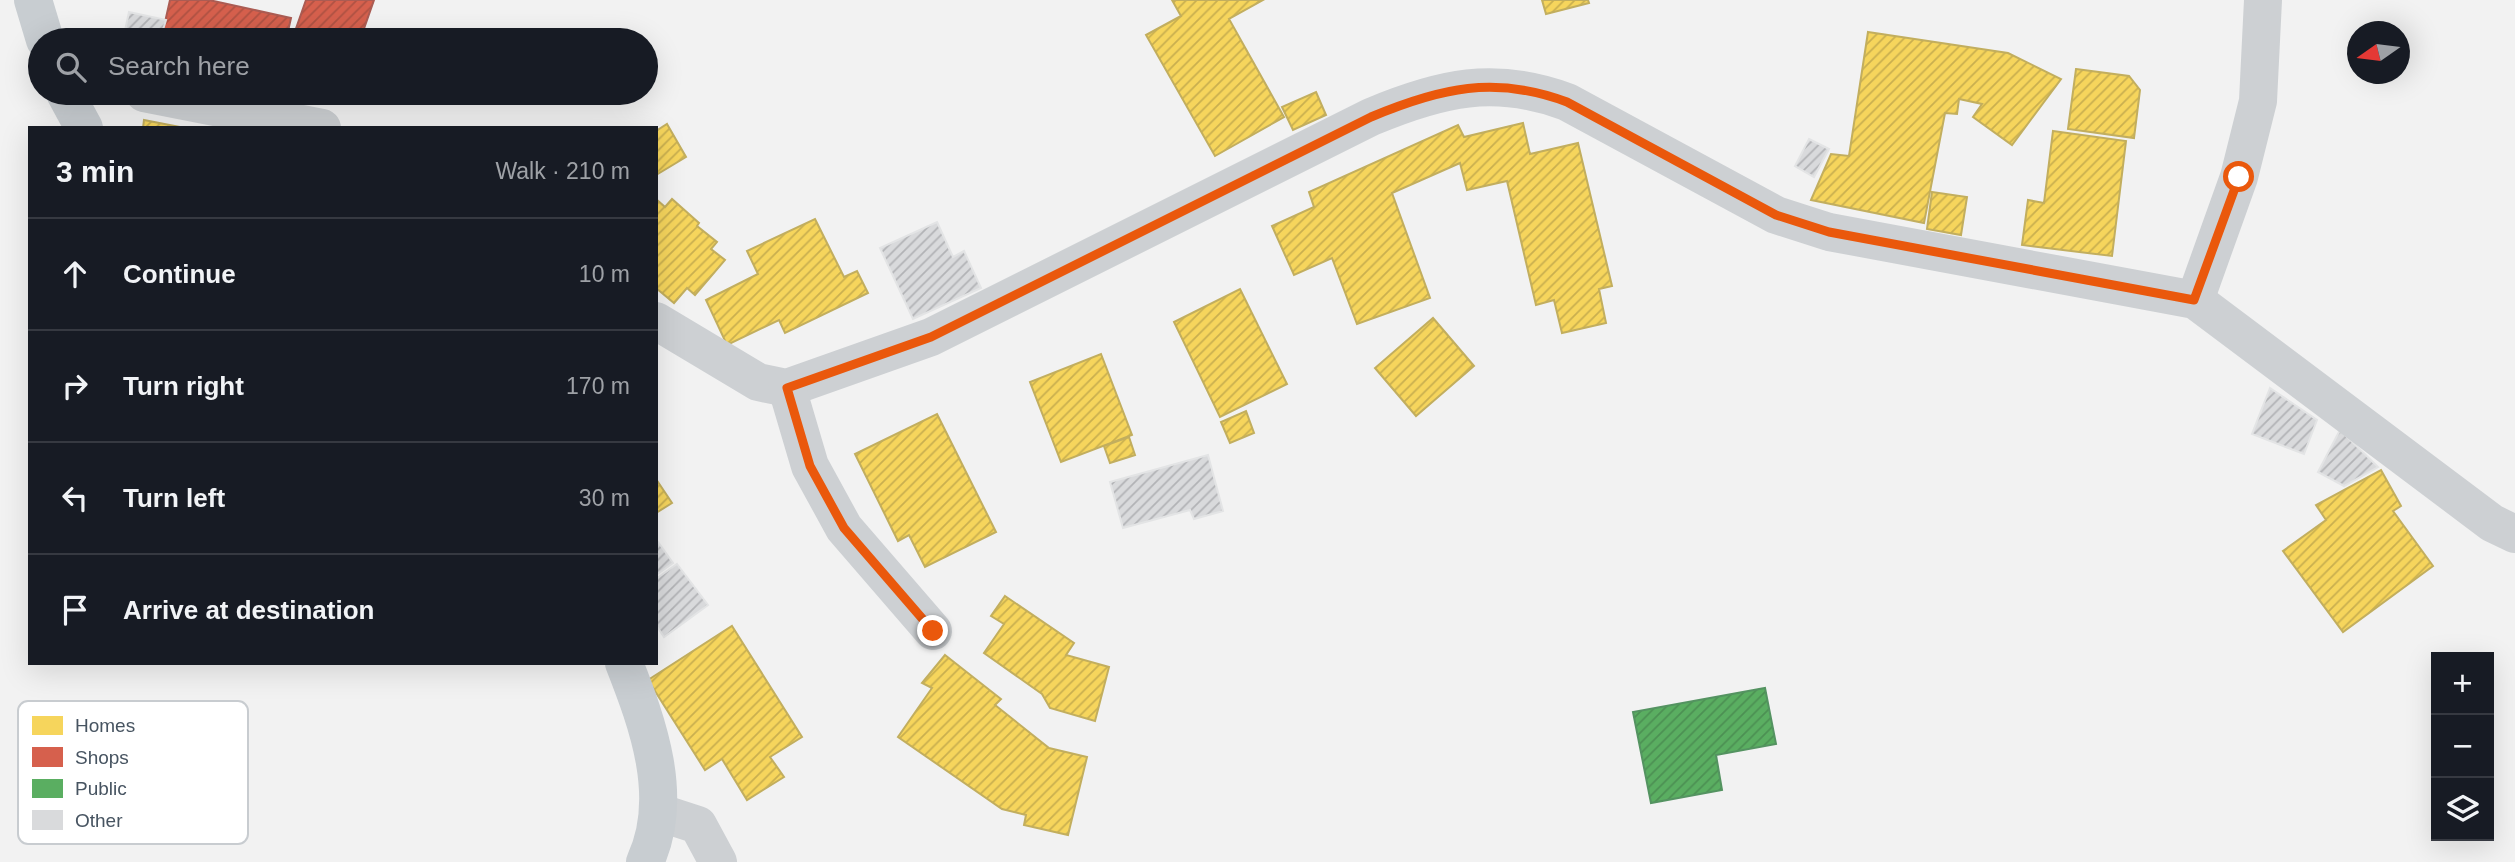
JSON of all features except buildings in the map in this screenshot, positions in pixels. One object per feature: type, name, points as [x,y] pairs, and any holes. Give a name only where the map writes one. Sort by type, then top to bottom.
[{"type":"main road","points":[[33,0],[41,28]]},
{"type":"main road","points":[[72,105],[83,126]]},
{"type":"main road","points":[[625,665],[638,698],[658,775],[658,812],[645,862]]},
{"type":"street","points":[[2194,300],[2239,177],[2258,101],[2263,0]]},
{"type":"street","points":[[658,322],[758,382],[787,388],[931,337],[1371,117],[1418,97],[1472,86],[1533,89],[1567,102],[1776,215],[1829,232],[2194,300],[2492,523],[2515,534]]},
{"type":"street","points":[[205,105],[312,126]]},
{"type":"street","points":[[787,388],[810,466],[844,528],[933,631]]},
{"type":"street","points":[[658,812],[698,825],[718,862]]},
{"type":"route","points":[[933,631],[844,528],[810,466],[787,388],[931,337],[1371,117],[1418,97],[1472,86],[1533,89],[1567,102],[1776,215],[1829,232],[2194,300],[2239,177]]}]
